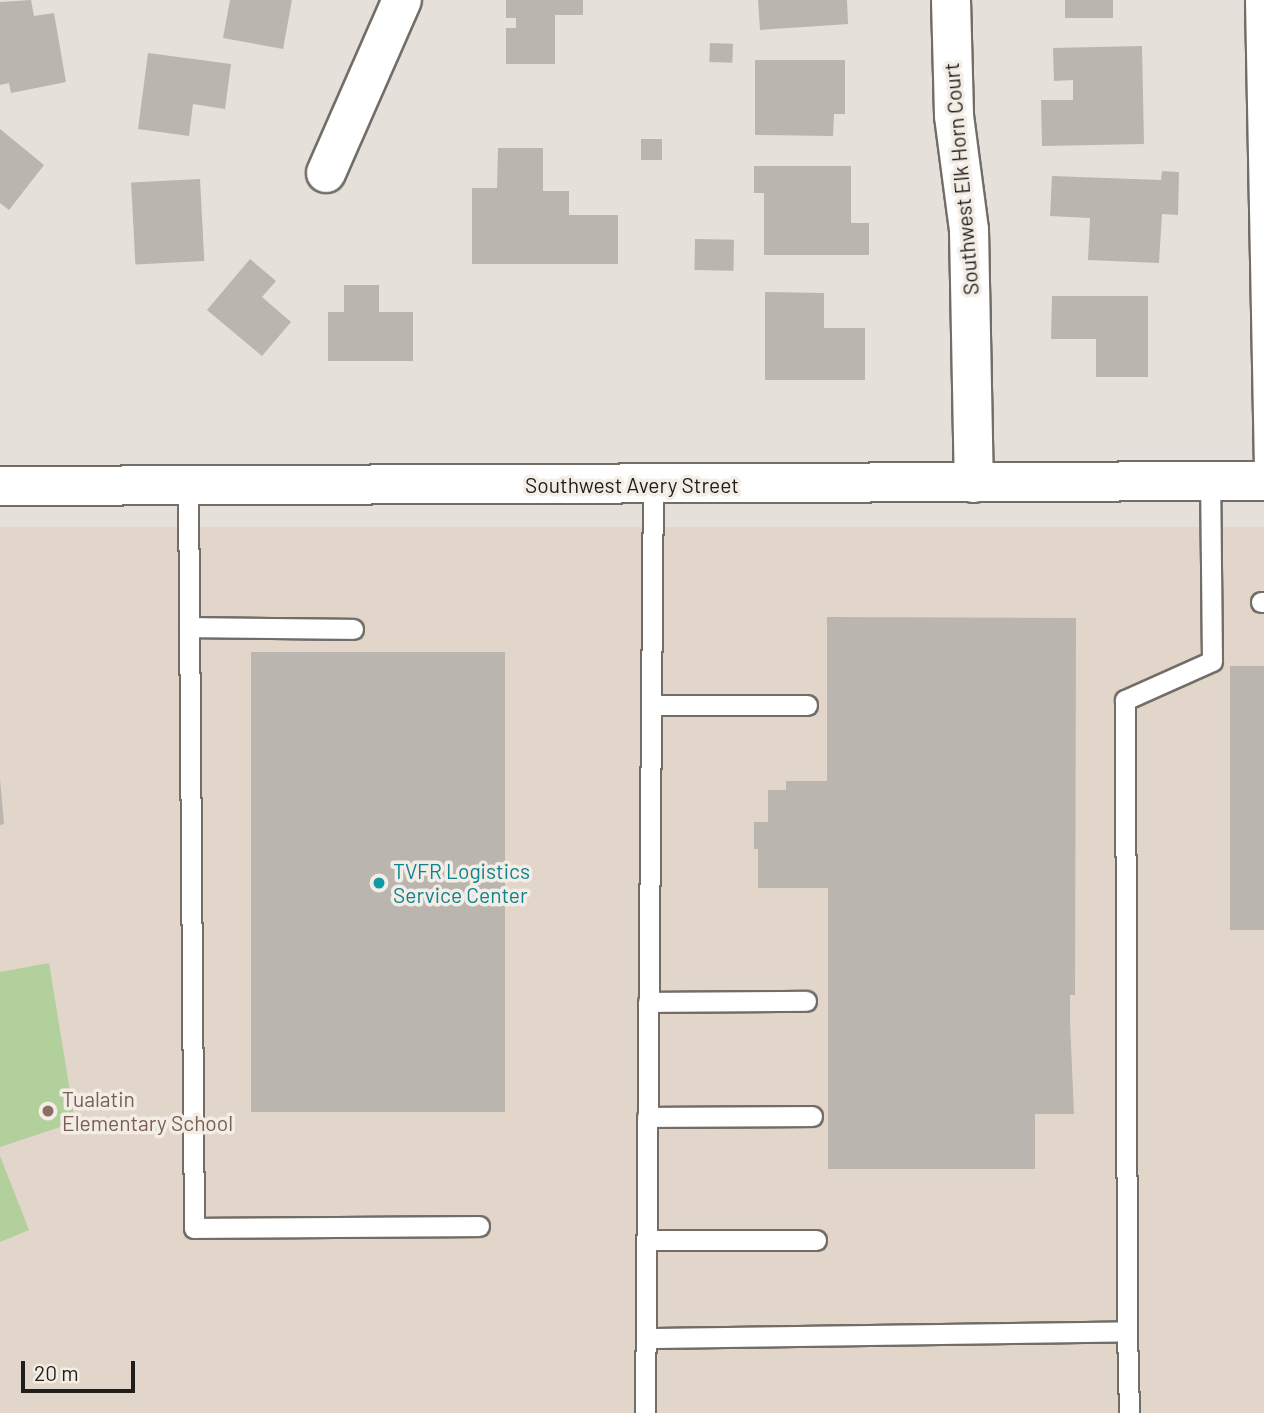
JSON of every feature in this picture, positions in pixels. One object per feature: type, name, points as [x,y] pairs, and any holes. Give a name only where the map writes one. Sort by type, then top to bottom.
[{"type":"main road","points":[[326,173],[402,0]]},
{"type":"main road","name":"Southwest Elk Horn Court","points":[[950,0],[954,116],[969,230],[974,483]]},
{"type":"main road","name":"Southwest Avery Street","points":[[0,486],[653,486],[1264,481]]},
{"type":"lane","points":[[1255,0],[1264,481]]},
{"type":"lane","points":[[1129,1413],[1125,700],[1212,661],[1210,482]]},
{"type":"lane","points":[[188,486],[194,1228],[478,1226]]},
{"type":"lane","points":[[645,1413],[653,486]]},
{"type":"lane","points":[[189,627],[353,629]]},
{"type":"lane","points":[[651,705],[807,705]]},
{"type":"lane","points":[[648,1003],[806,1001]]},
{"type":"lane","points":[[648,1117],[812,1116]]},
{"type":"lane","points":[[646,1240],[816,1240]]},
{"type":"lane","points":[[646,1338],[1127,1331]]},
{"type":"shaded area","points":[[0,527],[1264,527],[1264,1413],[0,1413]]},
{"type":"green space","points":[[49,963],[75,1122],[0,1147],[0,972]]},
{"type":"green space","points":[[0,1156],[29,1230],[0,1242]]},
{"type":"building","points":[[31,0],[34,16],[54,13],[66,82],[11,93],[9,83],[0,85],[0,2]]},
{"type":"building","points":[[230,0],[292,0],[283,49],[223,38]]},
{"type":"building","points":[[506,0],[583,0],[583,15],[555,15],[555,64],[506,64],[506,28],[516,28],[516,18],[506,18]]},
{"type":"building","points":[[758,0],[847,0],[848,24],[760,30]]},
{"type":"building","points":[[1065,0],[1113,0],[1113,18],[1065,18]]},
{"type":"building","points":[[710,43],[733,44],[732,63],[709,62]]},
{"type":"building","points":[[1142,46],[1144,144],[1042,146],[1041,100],[1073,100],[1073,80],[1054,81],[1053,48]]},
{"type":"building","points":[[148,53],[231,64],[225,109],[193,104],[189,136],[138,129]]},
{"type":"building","points":[[755,60],[845,60],[845,114],[834,114],[833,136],[755,135]]},
{"type":"building","points":[[0,129],[44,165],[9,210],[0,203]]},
{"type":"building","points":[[641,139],[662,139],[662,160],[641,160]]},
{"type":"building","points":[[498,148],[543,148],[543,191],[569,191],[569,215],[618,215],[618,264],[472,264],[472,188],[497,188]]},
{"type":"building","points":[[754,166],[851,166],[851,223],[869,223],[869,255],[764,255],[764,193],[754,193]]},
{"type":"building","points":[[1162,171],[1179,172],[1178,215],[1162,214],[1159,263],[1088,260],[1090,218],[1050,216],[1052,176],[1161,180]]},
{"type":"building","points":[[200,179],[204,261],[135,264],[131,183]]},
{"type":"building","points":[[695,239],[734,240],[733,271],[694,270]]},
{"type":"building","points":[[250,259],[276,281],[262,297],[291,322],[262,356],[207,310]]},
{"type":"building","points":[[344,285],[379,285],[379,312],[413,312],[413,361],[328,361],[328,312],[344,312]]},
{"type":"building","points":[[765,292],[824,293],[824,328],[865,328],[865,380],[765,380]]},
{"type":"building","points":[[1052,296],[1148,296],[1148,377],[1096,377],[1096,339],[1051,339]]},
{"type":"building","points":[[827,617],[1076,618],[1075,995],[1070,995],[1074,1114],[1035,1114],[1035,1169],[828,1169],[828,888],[758,888],[758,849],[754,849],[754,822],[768,822],[768,790],[786,790],[786,781],[827,781]]},
{"type":"building","name":"TVFR Logistics Service Center","points":[[251,652],[505,652],[505,1112],[251,1112]]},
{"type":"building","points":[[1230,666],[1264,666],[1264,930],[1230,930]]},
{"type":"building","points":[[0,779],[4,824],[0,825]]},
{"type":"place","name":"TVFR Logistics Service Center","points":[[379,883]]},
{"type":"place","name":"Tualatin Elementary School","points":[[48,1111]]}]
